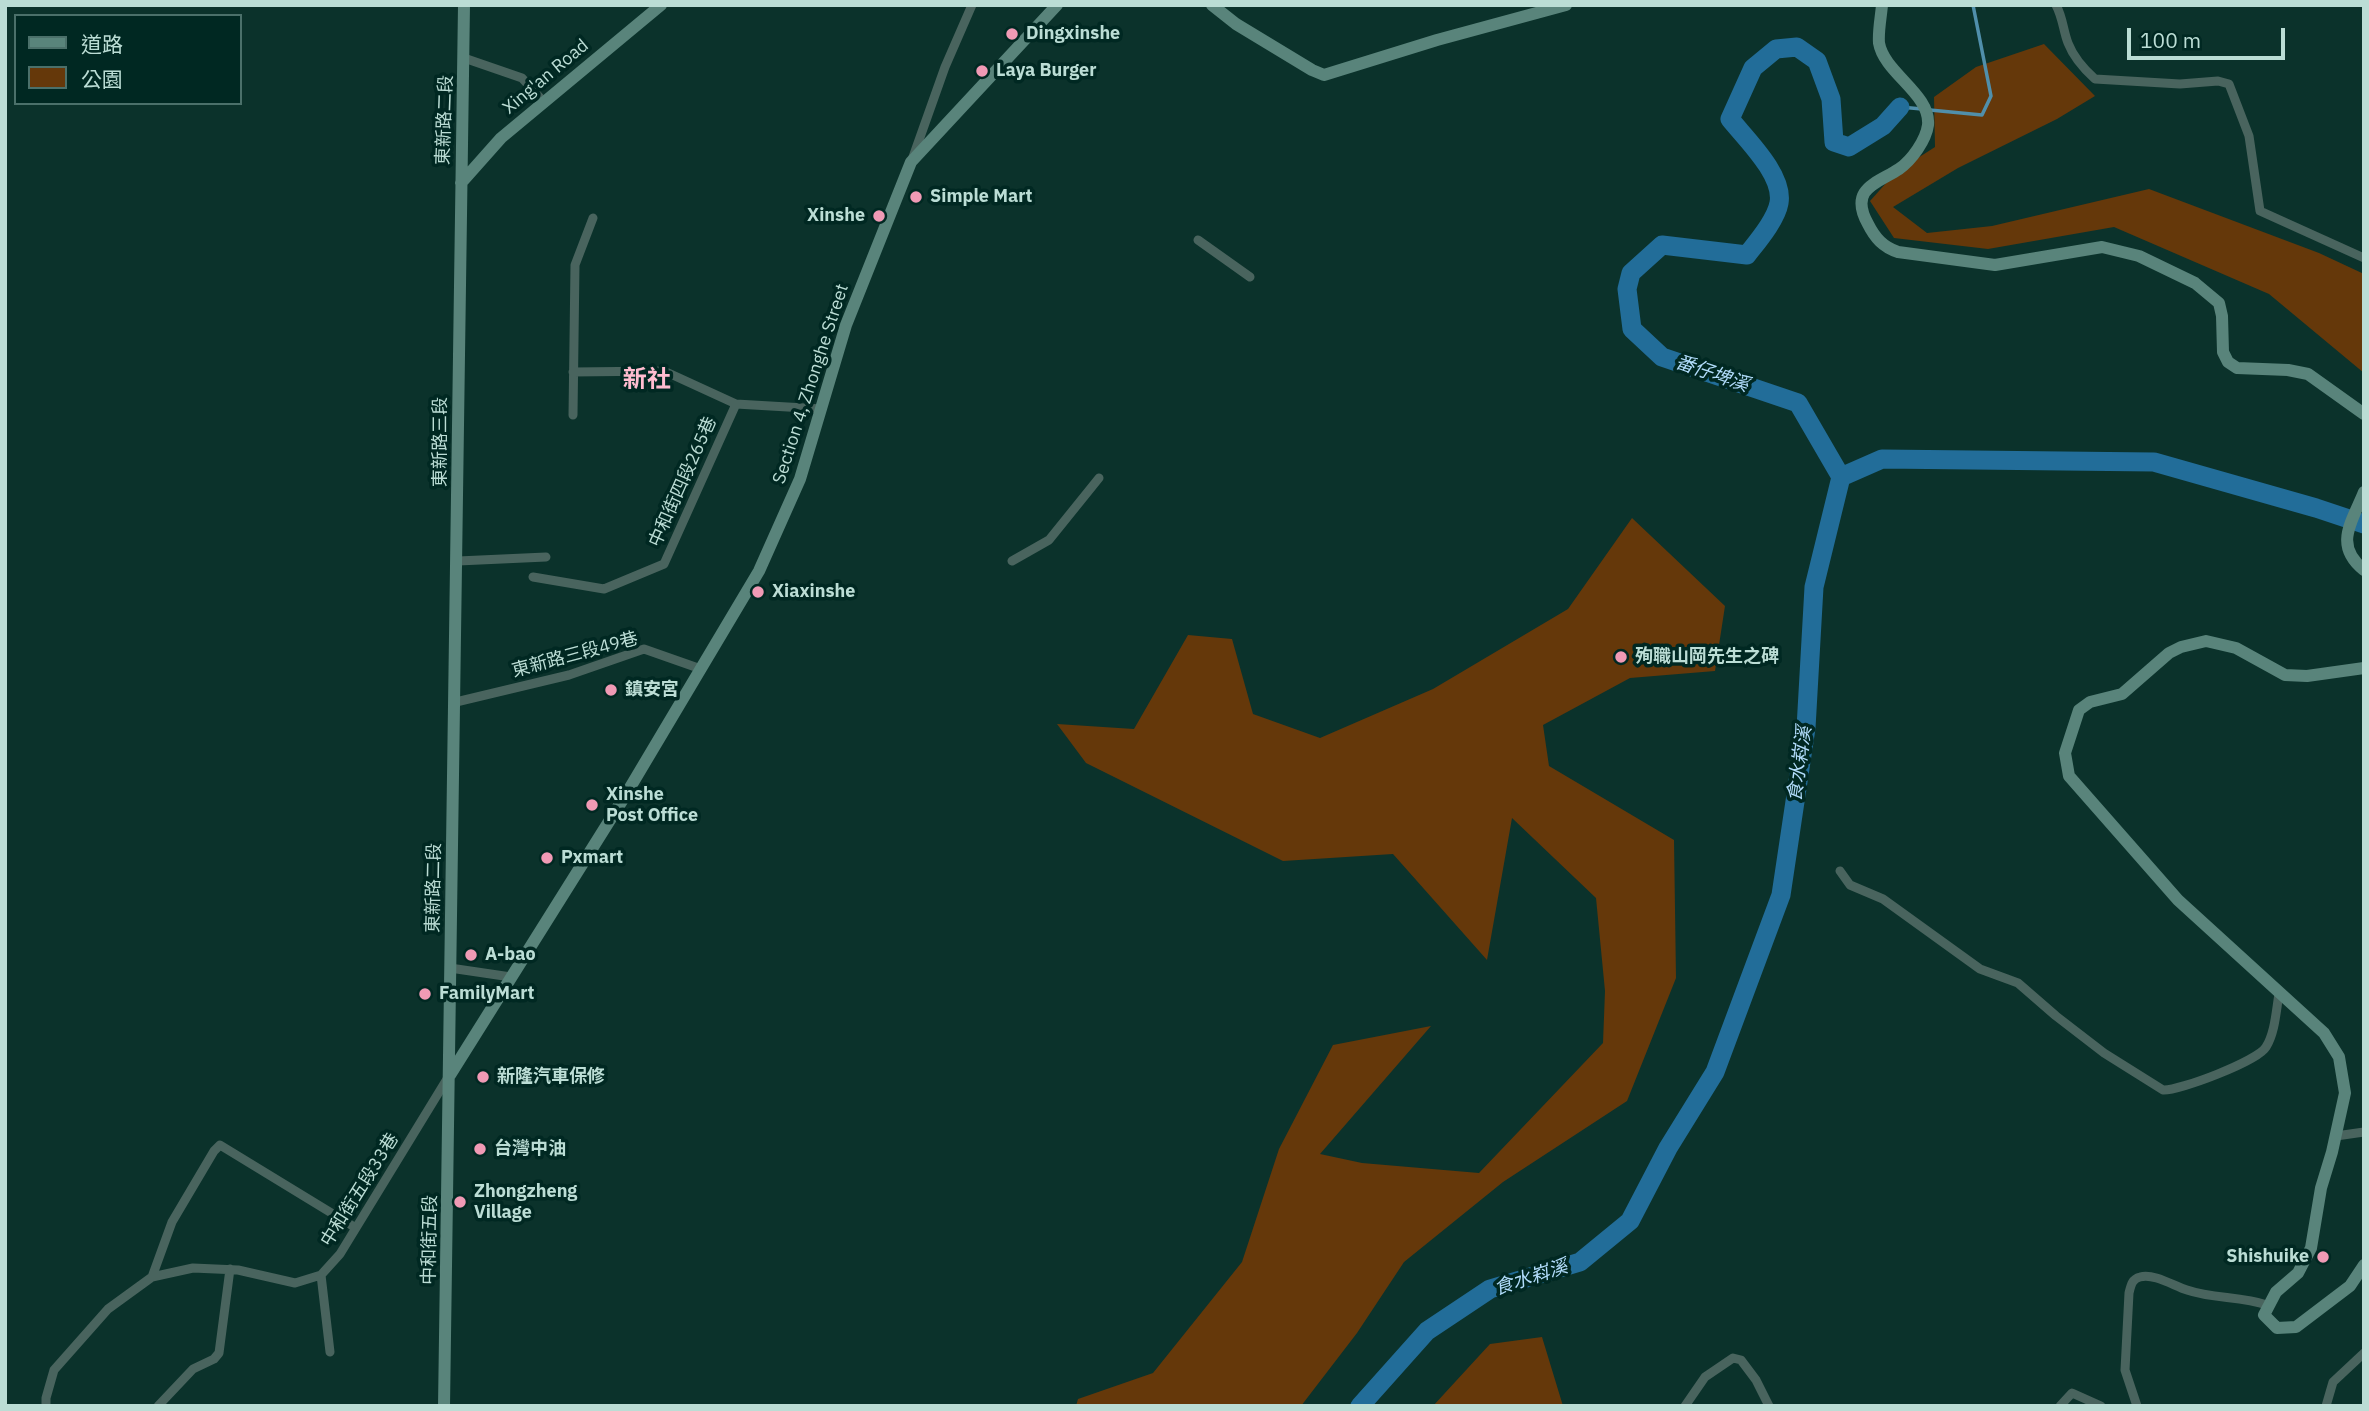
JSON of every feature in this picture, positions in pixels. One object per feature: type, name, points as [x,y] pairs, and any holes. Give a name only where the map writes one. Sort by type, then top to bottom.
[{"type":"street","name":"東新路二段","points":[[461,183],[464,5]]},
{"type":"street","name":"Xing'an Road","points":[[461,183],[501,138],[661,5]]},
{"type":"street","points":[[911,162],[945,67],[972,5]]},
{"type":"street","name":"Section 4, Zhonghe Street","points":[[450,1075],[625,796],[759,570],[800,479],[846,325],[911,162],[1057,5]]},
{"type":"street","points":[[1212,5],[1311,70],[1324,75],[1437,40],[1566,5]]},
{"type":"street","points":[[1882,5],[1879,44],[1886,60],[1921,102],[1928,124],[1918,149],[1900,169],[1871,183],[1863,196],[1866,221],[1885,247],[1898,252],[1995,265],[2102,247],[2139,256],[2195,283],[2219,303],[2223,352],[2228,362],[2237,368],[2288,370],[2308,374],[2364,414]]},
{"type":"street","points":[[2056,5],[2062,16],[2068,43],[2085,70],[2095,79],[2180,84],[2218,80],[2229,84],[2249,136],[2260,211],[2364,258]]},
{"type":"street","points":[[464,58],[522,78],[543,101]]},
{"type":"street","name":"東新路三段","points":[[456,702],[461,183]]},
{"type":"street","points":[[573,415],[575,265],[593,218]]},
{"type":"street","points":[[1198,240],[1250,277]]},
{"type":"street","points":[[573,372],[664,371],[736,404],[822,409]]},
{"type":"street","name":"中和街四段265巷","points":[[533,577],[604,589],[664,564],[736,404]]},
{"type":"street","points":[[1012,561],[1049,540],[1099,478]]},
{"type":"street","points":[[2364,492],[2345,540],[2348,553],[2364,570]]},
{"type":"street","points":[[457,561],[546,557]]},
{"type":"street","points":[[2364,668],[2307,676],[2285,675],[2236,648],[2206,642],[2191,643],[2169,653],[2122,694],[2090,702],[2079,710],[2065,753],[2069,776],[2178,900],[2324,1033],[2339,1057],[2345,1093],[2321,1188],[2311,1248],[2298,1273],[2276,1292],[2264,1315],[2277,1328],[2296,1326],[2350,1286],[2364,1265]]},
{"type":"street","name":"東新路三段49巷","points":[[456,702],[569,675],[644,649],[701,669]]},
{"type":"street","name":"東新路二段","points":[[450,1075],[456,702]]},
{"type":"street","points":[[1840,871],[1850,885],[1883,899],[1980,969],[2018,984],[2104,1053],[2163,1090],[2173,1091],[2187,1087],[2248,1062],[2260,1054],[2267,1046],[2279,994]]},
{"type":"street","points":[[450,968],[511,977]]},
{"type":"street","name":"中和街五段33巷","points":[[321,1275],[340,1254],[450,1075]]},
{"type":"street","name":"中和街五段","points":[[444,1406],[450,1075]]},
{"type":"street","points":[[2336,1136],[2364,1132]]},
{"type":"street","points":[[152,1277],[172,1223],[219,1145],[356,1227]]},
{"type":"street","points":[[46,1406],[54,1370],[108,1309],[152,1277],[193,1268],[230,1269],[295,1283],[321,1275],[330,1352]]},
{"type":"street","points":[[158,1406],[193,1369],[214,1359],[219,1353],[230,1269]]},
{"type":"street","points":[[2137,1406],[2125,1370],[2129,1293],[2131,1283],[2138,1277],[2148,1276],[2190,1292],[2249,1299],[2267,1305]]},
{"type":"street","points":[[2326,1406],[2333,1382],[2364,1353]]},
{"type":"street","points":[[1685,1406],[1705,1377],[1734,1358],[1741,1360],[1756,1380],[1769,1406]]},
{"type":"street","points":[[2060,1406],[2072,1393],[2101,1406]]},
{"type":"green space","points":[[2044,44],[2095,96],[2057,119],[1958,168],[1893,207],[1927,233],[1992,226],[2149,189],[2319,253],[2364,274],[2364,373],[2269,294],[2114,227],[1988,249],[1894,238],[1870,201],[1896,172],[1935,147],[1934,97],[1976,67]]},
{"type":"green space","points":[[1632,518],[1725,606],[1715,671],[1630,678],[1543,725],[1549,766],[1674,840],[1676,978],[1627,1101],[1503,1182],[1404,1262],[1357,1333],[1301,1406],[1076,1406],[1078,1399],[1153,1373],[1242,1262],[1279,1149],[1333,1045],[1431,1026],[1320,1154],[1362,1163],[1479,1173],[1603,1043],[1605,991],[1596,898],[1512,818],[1487,960],[1393,854],[1283,861],[1086,763],[1057,724],[1134,729],[1188,635],[1232,639],[1253,714],[1320,738],[1433,689],[1568,609]]},
{"type":"green space","points":[[1542,1337],[1563,1406],[1433,1406],[1490,1344]]},
{"type":"waterway","name":"番仔埤溪","points":[[1930,110],[1982,115],[1991,96],[1973,5]]},
{"type":"waterway","name":"番仔埤溪","points":[[1841,477],[1798,403],[1662,357],[1632,329],[1627,289],[1631,273],[1662,245],[1747,255],[1770,223],[1779,203],[1776,181],[1762,158],[1730,119],[1753,68],[1776,49],[1797,47],[1817,61],[1831,99],[1834,142],[1849,147],[1883,126],[1900,107]]},
{"type":"waterway","name":"番仔埤溪","points":[[1900,107],[1922,109]]},
{"type":"waterway","name":"食水嵙溪","points":[[1360,1406],[1427,1331],[1490,1289],[1580,1262],[1630,1221],[1668,1148],[1715,1072],[1781,895],[1806,728],[1814,587],[1841,477],[1882,459],[2154,462],[2364,524]]},
{"type":"place","name":"Dingxinshe","points":[[1012,34]]},
{"type":"place","name":"Laya Burger","points":[[982,71]]},
{"type":"place","name":"Simple Mart","points":[[916,197]]},
{"type":"place","name":"Xinshe","points":[[879,216]]},
{"type":"place","name":"Xiaxinshe","points":[[758,592]]},
{"type":"place","name":"殉職山岡先生之碑","points":[[1621,657]]},
{"type":"place","name":"鎮安宮","points":[[611,690]]},
{"type":"place","name":"Xinshe Post Office","points":[[592,805]]},
{"type":"place","name":"Pxmart","points":[[547,858]]},
{"type":"place","name":"A-bao","points":[[471,955]]},
{"type":"place","name":"FamilyMart","points":[[425,994]]},
{"type":"place","name":"新隆汽車保修","points":[[483,1077]]},
{"type":"place","name":"台灣中油","points":[[480,1149]]},
{"type":"place","name":"Zhongzheng Village","points":[[460,1202]]},
{"type":"place","name":"Shishuike","points":[[2323,1257]]},
{"type":"district","name":"新社","points":[[647,380]]}]
